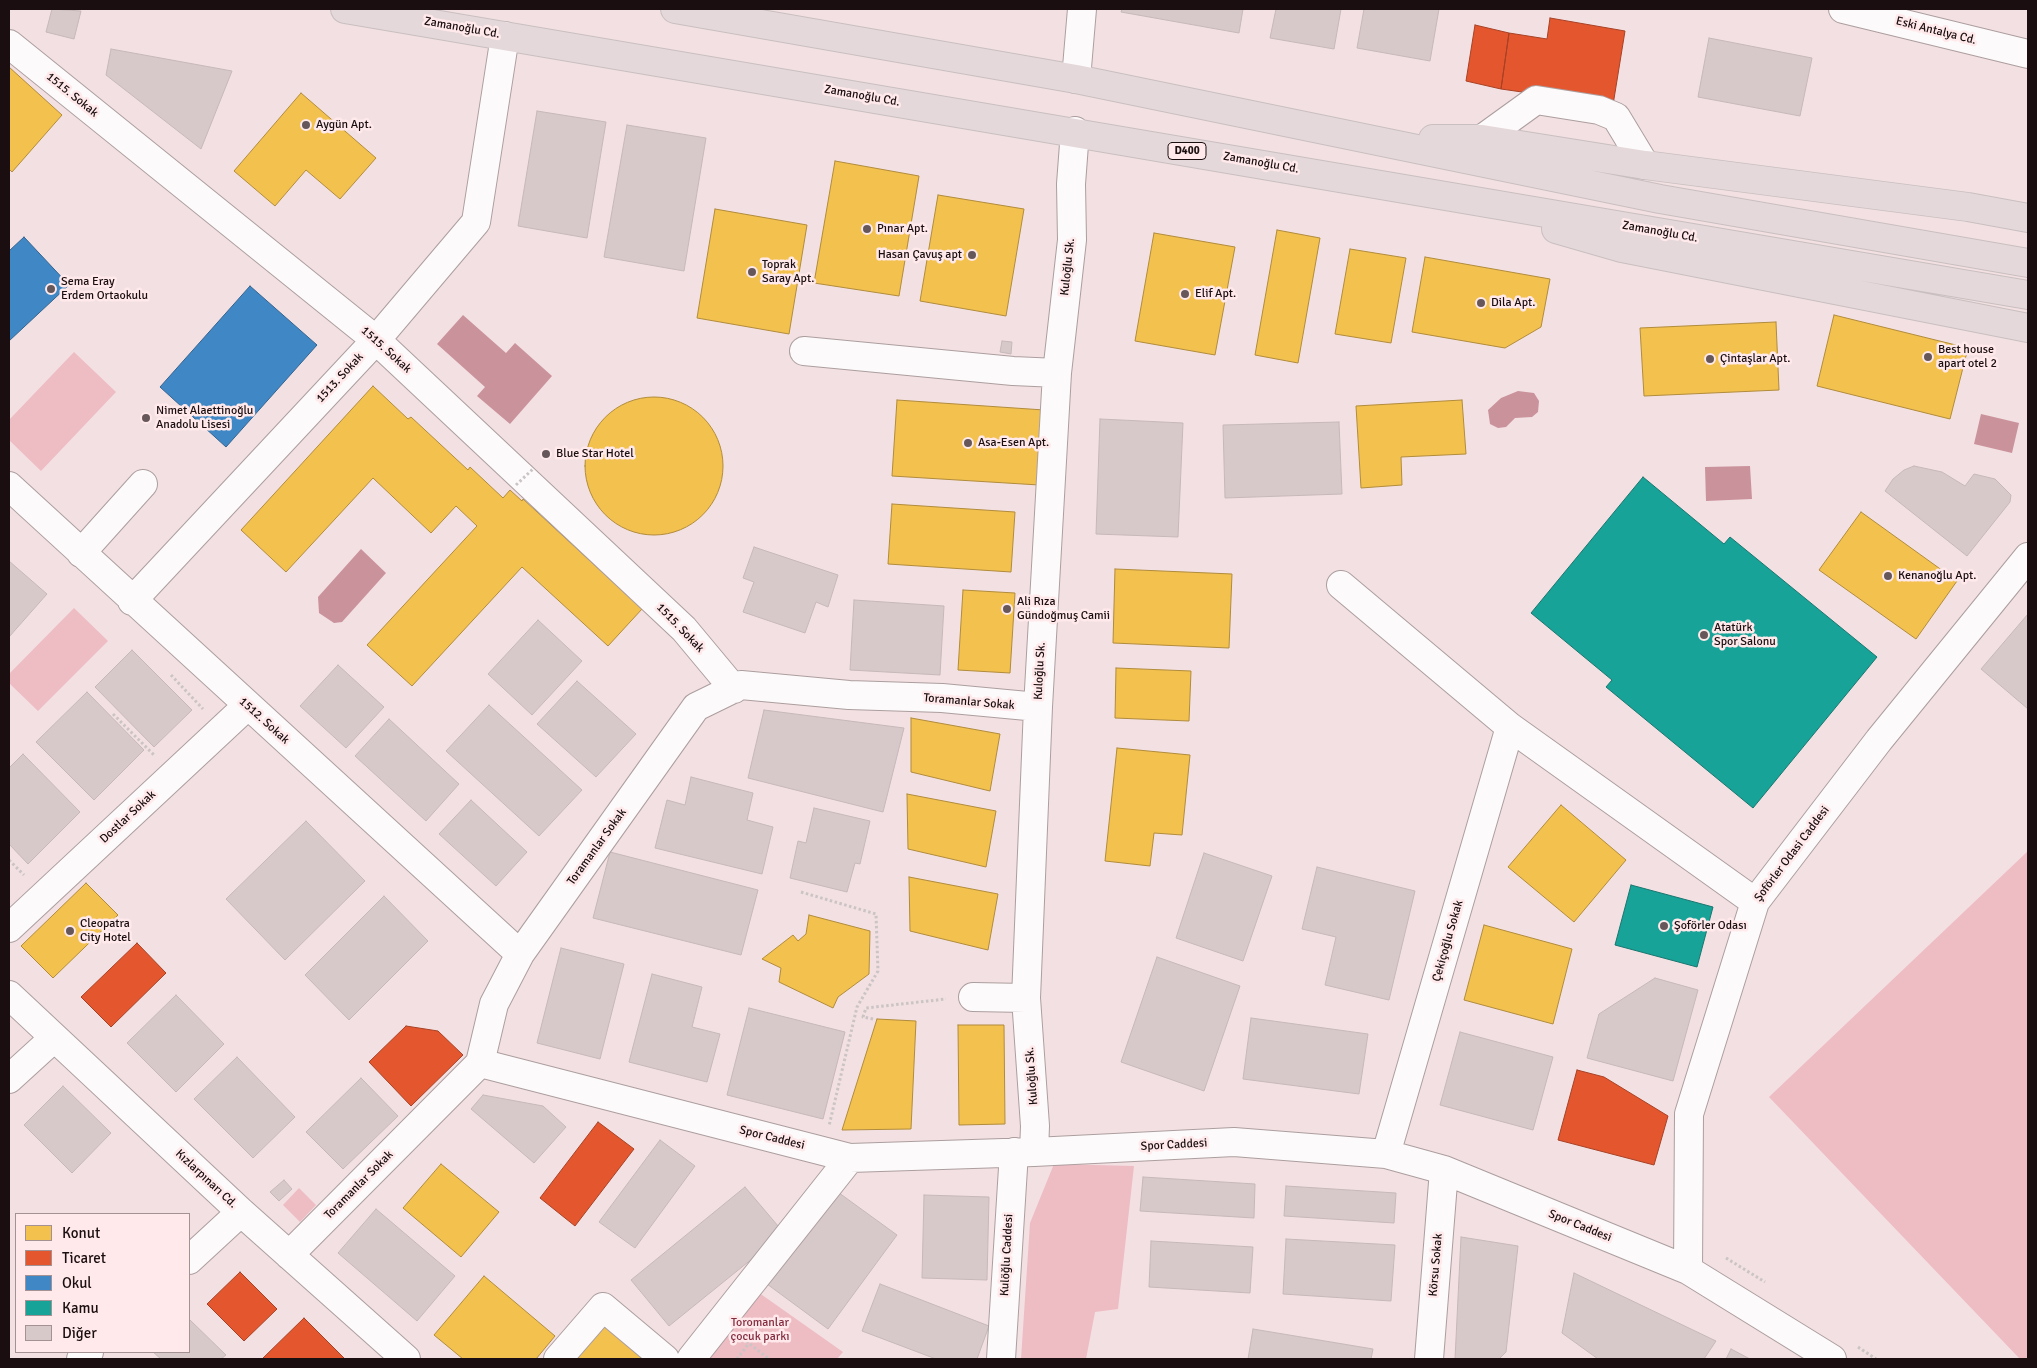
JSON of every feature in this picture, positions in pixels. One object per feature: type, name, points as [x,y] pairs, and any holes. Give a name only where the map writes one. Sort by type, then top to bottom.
[{"type":"highway","name":"Zamanoğlu Cd.","points":[[345,9],[1075,131],[2028,295]]},
{"type":"highway","points":[[675,9],[1076,79],[1660,199],[2028,263]]},
{"type":"highway","points":[[1378,140],[1482,139],[1645,165],[1968,207],[2028,218]]},
{"type":"highway","points":[[1427,192],[1622,248],[2028,328]]},
{"type":"street","points":[[1076,79],[1082,9]]},
{"type":"street","name":"Eski Antalya Cd.","points":[[1860,11],[2028,54]]},
{"type":"street","name":"1513. Sokak","points":[[132,601],[376,340],[476,222],[505,36]]},
{"type":"street","name":"1515. Sokak","points":[[9,44],[376,340],[684,628],[734,689]]},
{"type":"street","points":[[1482,139],[1536,100],[1599,110],[1616,117],[1645,165]]},
{"type":"street","name":"Kuloğlu Sk.","points":[[1024,1152],[1035,1126],[1026,998],[1038,707],[1056,373],[1072,240],[1071,184],[1075,131]]},
{"type":"street","points":[[804,351],[1013,371],[1056,373]]},
{"type":"street","points":[[81,553],[143,484]]},
{"type":"street","name":"1512. Sokak","points":[[9,486],[132,601],[520,954]]},
{"type":"street","name":"Şoförler Odasi Caddesi","points":[[1688,1270],[1689,1114],[1755,902],[1879,740],[2028,557]]},
{"type":"street","points":[[1341,585],[1510,727],[1755,902]]},
{"type":"street","name":"Toramanlar Sokak","points":[[289,1255],[480,1062],[494,1004],[520,954],[696,708],[741,685],[849,695],[942,698],[1038,707]]},
{"type":"street","name":"Dostlar Sokak","points":[[9,928],[247,706]]},
{"type":"street","name":"Çekiçoğlu Sokak","points":[[1386,1154],[1510,727]]},
{"type":"street","name":"Kızlarpınarı Cd.","points":[[9,995],[398,1357]]},
{"type":"street","points":[[973,997],[1026,998]]},
{"type":"street","points":[[9,1079],[54,1038]]},
{"type":"street","name":"Spor Caddesi","points":[[480,1062],[850,1158],[1234,1142],[1386,1154],[1444,1170],[1688,1270],[1832,1359]]},
{"type":"street","name":"Kulöğlu Caddesi","points":[[1001,1359],[1024,1152]]},
{"type":"street","points":[[691,1359],[850,1158]]},
{"type":"street","name":"Körsu Sokak","points":[[1429,1359],[1444,1170]]},
{"type":"street","points":[[190,1259],[241,1212]]},
{"type":"street","points":[[558,1359],[603,1307],[666,1359]]},
{"type":"path","points":[[516,485],[534,468]]},
{"type":"path","points":[[167,671],[206,713]]},
{"type":"path","points":[[113,714],[156,757]]},
{"type":"path","points":[[801,892],[876,914],[878,971],[857,1007],[827,1132]]},
{"type":"path","points":[[873,1019],[863,1017],[866,1008],[973,997]]},
{"type":"path","points":[[720,1322],[769,1359]]},
{"type":"path","points":[[736,1359],[749,1343]]},
{"type":"green space","points":[[74,352],[116,392],[41,471],[9,440],[9,420]]},
{"type":"green space","points":[[74,608],[108,641],[38,711],[9,683],[9,674]]},
{"type":"green space","points":[[2028,851],[2028,1359],[2020,1359],[1769,1097]]},
{"type":"green space","points":[[1054,1164],[1134,1166],[1118,1309],[1095,1312],[1086,1359],[1021,1359],[1030,1223]]},
{"type":"green space","points":[[299,1188],[316,1205],[300,1222],[283,1205]]},
{"type":"green space","name":"Toromanlar çocuk parkı","points":[[755,1290],[843,1352],[837,1359],[699,1359]]},
{"type":"shaded area","points":[[463,315],[506,353],[515,343],[552,376],[510,424],[477,396],[485,387],[437,344]]},
{"type":"shaded area","points":[[1518,391],[1534,393],[1539,401],[1538,412],[1532,417],[1515,418],[1506,427],[1498,428],[1490,424],[1488,410],[1501,398]]},
{"type":"shaded area","points":[[1981,414],[2019,423],[2012,453],[1974,444]]},
{"type":"shaded area","points":[[1750,466],[1752,499],[1706,501],[1705,467]]},
{"type":"shaded area","points":[[361,549],[386,573],[342,622],[334,623],[319,613],[318,597]]},
{"type":"building: Konut","points":[[9,67],[62,115],[12,172],[9,169]]},
{"type":"building: Konut","name":"Aygün Apt.","points":[[301,93],[376,158],[340,199],[306,170],[275,206],[234,171]]},
{"type":"building: Konut","name":"Pınar Apt.","points":[[835,161],[919,176],[899,296],[814,283]]},
{"type":"building: Konut","name":"Hasan Çavuş apt","points":[[938,195],[1024,209],[1006,316],[920,301]]},
{"type":"building: Konut","name":"Toprak Saray Apt.","points":[[715,209],[807,225],[789,334],[697,318]]},
{"type":"building: Konut","points":[[1277,230],[1320,238],[1298,363],[1255,355]]},
{"type":"building: Konut","name":"Elif Apt.","points":[[1154,233],[1235,247],[1215,355],[1135,341]]},
{"type":"building: Konut","points":[[1350,249],[1406,258],[1391,343],[1335,334]]},
{"type":"building: Konut","name":"Dila Apt.","points":[[1425,257],[1550,279],[1541,327],[1505,348],[1412,332]]},
{"type":"building: Konut","points":[[1834,315],[1968,348],[1950,419],[1817,386]]},
{"type":"building: Konut","name":"Çintaşlar Apt.","points":[[1776,322],[1779,390],[1644,396],[1640,328]]},
{"type":"building: Konut","points":[[373,386],[408,419],[411,417],[468,470],[470,467],[503,498],[510,490],[522,501],[523,499],[642,609],[608,646],[522,567],[412,686],[367,645],[477,526],[456,506],[431,533],[373,478],[286,572],[241,530]]},
{"type":"building: Konut","points":[[654,397],[668,398],[681,402],[693,408],[703,417],[712,427],[718,439],[722,452],[722,480],[718,493],[712,505],[703,515],[693,524],[681,530],[668,534],[654,535],[640,534],[627,530],[615,524],[605,515],[596,505],[590,493],[586,480],[585,466],[586,452],[590,439],[596,427],[605,417],[615,408],[627,402],[640,398]]},
{"type":"building: Konut","name":"Asa-Esen Apt.","points":[[897,400],[1044,410],[1039,485],[892,476]]},
{"type":"building: Konut","points":[[1462,400],[1466,454],[1401,457],[1402,485],[1361,488],[1356,406]]},
{"type":"building: Konut","points":[[892,504],[1015,512],[1011,572],[888,564]]},
{"type":"building: Konut","name":"Kenanoğlu Apt.","points":[[1861,512],[1957,581],[1916,639],[1819,570]]},
{"type":"building: Konut","points":[[1115,569],[1232,574],[1229,648],[1113,643]]},
{"type":"building: Konut","points":[[963,590],[1015,593],[1010,673],[958,670]]},
{"type":"building: Konut","points":[[1116,668],[1191,671],[1189,721],[1115,718]]},
{"type":"building: Konut","points":[[911,718],[1000,734],[990,791],[911,772]]},
{"type":"building: Konut","points":[[1117,748],[1190,755],[1182,835],[1154,833],[1150,866],[1105,861]]},
{"type":"building: Konut","points":[[907,794],[996,811],[986,867],[908,849]]},
{"type":"building: Konut","points":[[1561,805],[1626,860],[1574,922],[1508,867]]},
{"type":"building: Konut","points":[[909,877],[998,894],[988,950],[910,931]]},
{"type":"building: Konut","name":"Cleopatra City Hotel","points":[[86,883],[118,915],[53,978],[21,946]]},
{"type":"building: Konut","points":[[809,915],[870,931],[869,974],[838,997],[833,1008],[779,982],[781,968],[762,959],[793,935],[798,941],[806,934]]},
{"type":"building: Konut","points":[[1484,925],[1572,949],[1553,1024],[1464,1000]]},
{"type":"building: Konut","points":[[877,1019],[916,1021],[911,1129],[842,1130]]},
{"type":"building: Konut","points":[[958,1025],[1004,1025],[1005,1124],[959,1125]]},
{"type":"building: Konut","points":[[441,1164],[499,1212],[461,1257],[403,1208]]},
{"type":"building: Konut","points":[[484,1276],[555,1336],[536,1359],[463,1359],[434,1335]]},
{"type":"building: Konut","points":[[603,1321],[645,1359],[569,1359]]},
{"type":"building: Ticaret","points":[[1550,18],[1625,31],[1613,105],[1501,89],[1509,33],[1547,39]]},
{"type":"building: Ticaret","points":[[1475,25],[1509,33],[1501,89],[1466,81]]},
{"type":"building: Ticaret","points":[[137,943],[166,973],[111,1027],[81,997]]},
{"type":"building: Ticaret","points":[[406,1026],[438,1031],[463,1055],[411,1106],[369,1062]]},
{"type":"building: Ticaret","points":[[1577,1070],[1604,1077],[1668,1116],[1654,1165],[1558,1140]]},
{"type":"building: Ticaret","points":[[598,1122],[634,1149],[575,1226],[540,1198]]},
{"type":"building: Ticaret","points":[[240,1272],[277,1309],[244,1341],[207,1304]]},
{"type":"building: Ticaret","points":[[304,1318],[345,1359],[262,1359]]},
{"type":"building: Okul","points":[[24,237],[69,285],[9,341],[9,251]]},
{"type":"building: Okul","points":[[250,286],[317,345],[226,447],[160,387]]},
{"type":"building: Kamu","name":"Atatürk Spor Salonu","points":[[1643,477],[1724,544],[1730,537],[1877,657],[1753,808],[1606,687],[1612,680],[1531,613]]},
{"type":"building: Kamu","name":"Şoförler Odası","points":[[1631,885],[1713,907],[1697,967],[1615,945]]},
{"type":"building: Diğer","points":[[52,9],[81,11],[74,39],[46,32]]},
{"type":"building: Diğer","points":[[1122,9],[1243,9],[1239,33],[1121,12]]},
{"type":"building: Diğer","points":[[1276,9],[1341,9],[1334,49],[1270,38]]},
{"type":"building: Diğer","points":[[1364,9],[1439,9],[1430,61],[1357,48]]},
{"type":"building: Diğer","points":[[1709,38],[1812,58],[1800,116],[1698,97]]},
{"type":"building: Diğer","points":[[111,49],[232,71],[201,149],[106,75]]},
{"type":"building: Diğer","points":[[537,111],[606,122],[587,238],[518,226]]},
{"type":"building: Diğer","points":[[627,125],[706,138],[684,271],[604,257]]},
{"type":"building: Diğer","points":[[1002,341],[1012,342],[1011,354],[1000,352]]},
{"type":"building: Diğer","points":[[1100,419],[1183,423],[1178,537],[1096,534]]},
{"type":"building: Diğer","points":[[1339,422],[1342,494],[1225,498],[1223,425]]},
{"type":"building: Diğer","points":[[1914,466],[1942,472],[1965,486],[1974,474],[1995,479],[2011,495],[2010,502],[1967,556],[1885,491],[1893,479],[1904,470]]},
{"type":"building: Diğer","points":[[754,547],[838,575],[828,607],[816,602],[805,633],[743,612],[754,582],[743,578]]},
{"type":"building: Diğer","points":[[9,561],[47,594],[9,637]]},
{"type":"building: Diğer","points":[[854,600],[944,606],[940,675],[850,670]]},
{"type":"building: Diğer","points":[[2028,614],[2028,709],[1981,669]]},
{"type":"building: Diğer","points":[[538,620],[582,661],[532,715],[488,674]]},
{"type":"building: Diğer","points":[[132,650],[192,710],[154,747],[95,687]]},
{"type":"building: Diğer","points":[[338,665],[384,707],[346,748],[300,706]]},
{"type":"building: Diğer","points":[[577,681],[636,734],[596,777],[537,724]]},
{"type":"building: Diğer","points":[[87,692],[144,750],[94,800],[36,742]]},
{"type":"building: Diğer","points":[[489,705],[582,790],[539,836],[446,751]]},
{"type":"building: Diğer","points":[[764,710],[904,728],[883,812],[748,778]]},
{"type":"building: Diğer","points":[[389,719],[459,784],[426,821],[355,756]]},
{"type":"building: Diğer","points":[[23,754],[80,812],[28,864],[9,844],[9,768]]},
{"type":"building: Diğer","points":[[691,777],[753,793],[747,820],[773,827],[762,874],[655,848],[667,800],[685,805]]},
{"type":"building: Diğer","points":[[471,800],[527,852],[496,886],[439,834]]},
{"type":"building: Diğer","points":[[814,808],[870,821],[860,864],[855,863],[847,892],[790,878],[798,841],[806,843]]},
{"type":"building: Diğer","points":[[306,821],[365,881],[285,960],[226,899]]},
{"type":"building: Diğer","points":[[610,852],[758,890],[741,955],[593,918]]},
{"type":"building: Diğer","points":[[1204,853],[1272,876],[1243,961],[1176,938]]},
{"type":"building: Diğer","points":[[1317,867],[1415,891],[1389,1000],[1325,985],[1336,937],[1302,929]]},
{"type":"building: Diğer","points":[[384,896],[428,941],[349,1020],[305,975]]},
{"type":"building: Diğer","points":[[561,948],[624,964],[600,1059],[537,1043]]},
{"type":"building: Diğer","points":[[1157,957],[1240,986],[1204,1091],[1121,1062]]},
{"type":"building: Diğer","points":[[652,974],[702,987],[692,1027],[720,1034],[707,1082],[629,1062]]},
{"type":"building: Diğer","points":[[1655,978],[1698,990],[1673,1081],[1587,1058],[1599,1014]]},
{"type":"building: Diğer","points":[[176,995],[224,1044],[176,1092],[127,1043]]},
{"type":"building: Diğer","points":[[749,1008],[845,1032],[823,1119],[727,1095]]},
{"type":"building: Diğer","points":[[1251,1018],[1368,1034],[1359,1094],[1243,1079]]},
{"type":"building: Diğer","points":[[1460,1032],[1553,1057],[1533,1130],[1440,1105]]},
{"type":"building: Diğer","points":[[237,1057],[295,1117],[253,1158],[194,1099]]},
{"type":"building: Diğer","points":[[361,1078],[398,1116],[343,1169],[306,1132]]},
{"type":"building: Diğer","points":[[63,1086],[111,1133],[72,1173],[24,1125]]},
{"type":"building: Diğer","points":[[483,1095],[543,1106],[566,1127],[534,1163],[471,1109]]},
{"type":"building: Diğer","points":[[660,1140],[695,1166],[635,1248],[599,1222]]},
{"type":"building: Diğer","points":[[1143,1177],[1255,1184],[1254,1218],[1140,1211]]},
{"type":"building: Diğer","points":[[284,1180],[292,1189],[279,1201],[270,1192]]},
{"type":"building: Diğer","points":[[1286,1186],[1396,1193],[1394,1223],[1284,1216]]},
{"type":"building: Diğer","points":[[745,1187],[784,1233],[669,1326],[631,1280]]},
{"type":"building: Diğer","points":[[835,1190],[897,1235],[828,1329],[767,1284]]},
{"type":"building: Diğer","points":[[924,1195],[989,1197],[987,1280],[922,1278]]},
{"type":"building: Diğer","points":[[376,1209],[455,1276],[417,1321],[338,1253]]},
{"type":"building: Diğer","points":[[1461,1237],[1518,1246],[1506,1352],[1499,1359],[1455,1359]]},
{"type":"building: Diğer","points":[[1286,1239],[1395,1245],[1391,1301],[1283,1294]]},
{"type":"building: Diğer","points":[[1151,1241],[1253,1247],[1250,1293],[1149,1287]]},
{"type":"building: Diğer","points":[[1574,1273],[1716,1341],[1704,1359],[1598,1359],[1562,1333]]},
{"type":"building: Diğer","points":[[880,1284],[989,1326],[977,1359],[936,1359],[862,1331]]},
{"type":"building: Diğer","points":[[190,1320],[226,1355],[221,1359],[161,1359],[154,1353],[190,1353]]},
{"type":"building: Diğer","points":[[1253,1329],[1373,1349],[1371,1359],[1248,1359]]},
{"type":"building: Diğer","points":[[1731,1349],[1750,1359],[1726,1359]]},
{"type":"place","name":"Aygün Apt.","points":[[306,125]]},
{"type":"place","name":"Pınar Apt.","points":[[867,229]]},
{"type":"place","name":"Hasan Çavuş apt","points":[[972,255]]},
{"type":"place","name":"Toprak Saray Apt.","points":[[752,272]]},
{"type":"place","name":"Sema Eray Erdem Ortaokulu","points":[[51,289]]},
{"type":"place","name":"Elif Apt.","points":[[1185,294]]},
{"type":"place","name":"Dila Apt.","points":[[1481,303]]},
{"type":"place","name":"Best house apart otel 2","points":[[1928,357]]},
{"type":"place","name":"Çintaşlar Apt.","points":[[1710,359]]},
{"type":"place","name":"Nimet Alaettinoğlu Anadolu Lisesi","points":[[146,418]]},
{"type":"place","name":"Asa-Esen Apt.","points":[[968,443]]},
{"type":"place","name":"Blue Star Hotel","points":[[546,454]]},
{"type":"place","name":"Kenanoğlu Apt.","points":[[1888,576]]},
{"type":"place","name":"Ali Rıza Gündoğmuş Camii","points":[[1007,609]]},
{"type":"place","name":"Atatürk Spor Salonu","points":[[1704,635]]},
{"type":"place","name":"Şoförler Odası","points":[[1664,926]]},
{"type":"place","name":"Cleopatra City Hotel","points":[[70,931]]}]
